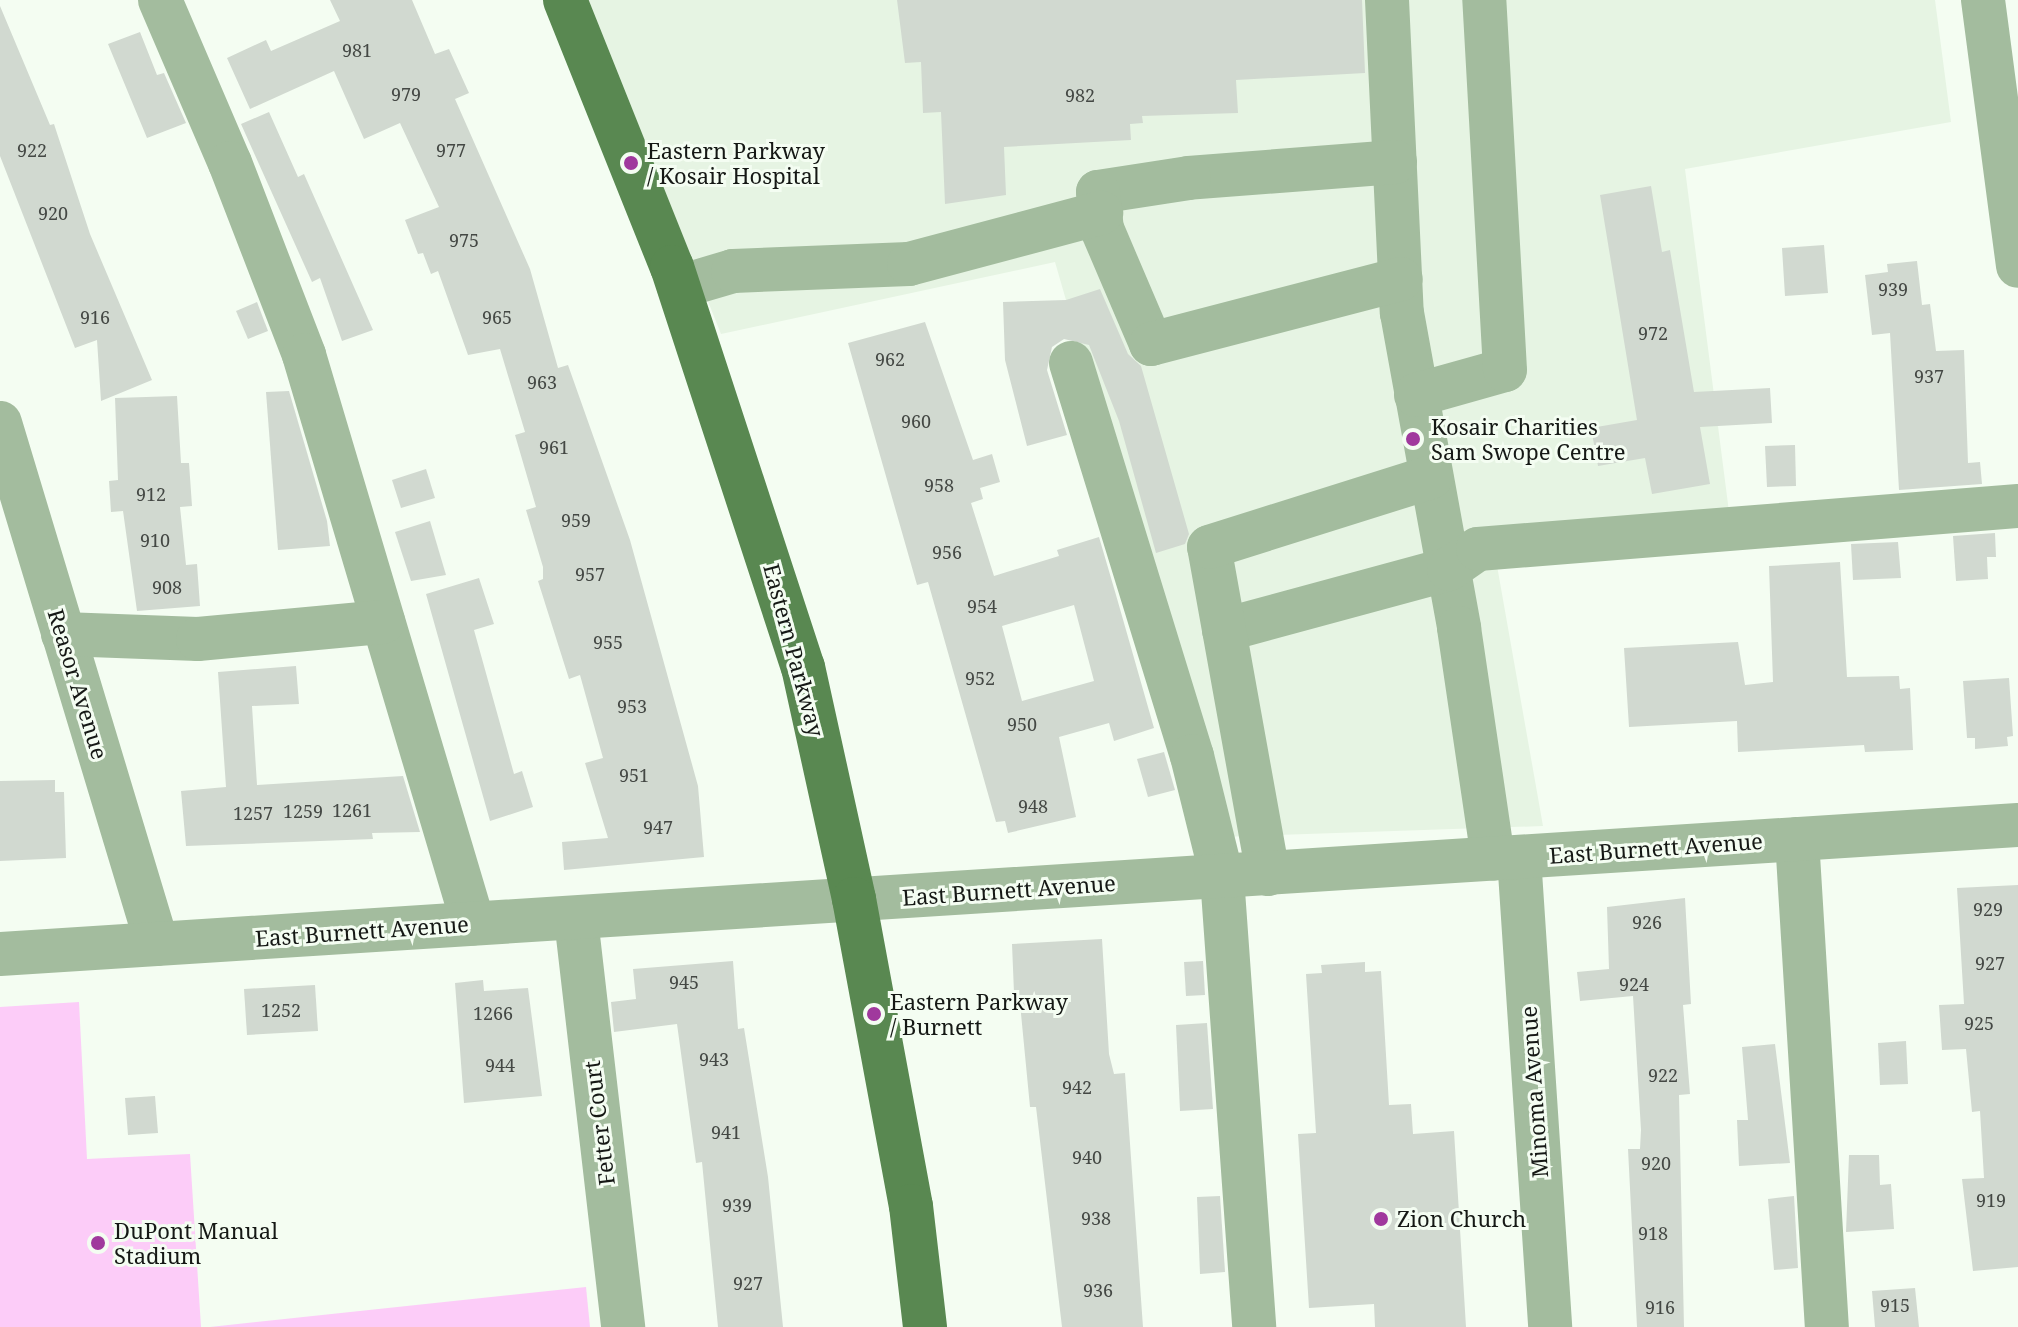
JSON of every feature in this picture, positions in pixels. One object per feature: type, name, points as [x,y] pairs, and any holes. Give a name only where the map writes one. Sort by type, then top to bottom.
[{"type":"main road","name":"Eastern Parkway","points":[[565,0],[679,287],[803,667],[854,899],[911,1206],[925,1327]]},
{"type":"street","points":[[160,0],[230,163],[304,355],[473,923]]},
{"type":"street","name":"Minoma Avenue","points":[[1387,0],[1401,279],[1416,395],[1449,569],[1486,800],[1506,858],[1550,1327]]},
{"type":"street","points":[[1416,395],[1505,370],[1484,0]]},
{"type":"street","points":[[1983,0],[2006,87],[2018,266]]},
{"type":"street","points":[[1395,162],[1189,178],[1098,192],[1102,229],[1151,344],[1401,279]]},
{"type":"street","points":[[679,287],[733,271],[909,264],[1100,206]]},
{"type":"street","points":[[1071,363],[1192,756],[1222,877],[1254,1327]]},
{"type":"street","name":"Reasor Avenue","points":[[0,423],[157,944]]},
{"type":"street","points":[[1268,874],[1209,547],[1431,477]]},
{"type":"street","points":[[1224,630],[1449,569],[1478,549],[2018,506]]},
{"type":"street","points":[[63,634],[198,639],[383,622]]},
{"type":"street","name":"East Burnett Avenue","points":[[0,954],[2018,825]]},
{"type":"street","points":[[1797,839],[1827,1327]]},
{"type":"street","name":"Fetter Court","points":[[576,919],[623,1327]]},
{"type":"shaded area","name":"Kosair Charities Sam Swope Centre","points":[[588,0],[1935,0],[1951,122],[1685,169],[1733,543],[1496,560],[1543,826],[1221,837],[1055,262],[721,334]]},
{"type":"shaded area","name":"DuPont Manual Stadium","points":[[79,1002],[87,1159],[190,1154],[201,1327],[0,1327],[0,1007]]},
{"type":"shaded area","points":[[586,1287],[590,1327],[210,1327]]},
{"type":"building","points":[[330,0],[412,0],[435,54],[449,49],[469,93],[455,99],[530,269],[558,368],[568,365],[630,540],[698,786],[704,857],[564,870],[562,842],[608,838],[585,763],[603,758],[580,675],[569,679],[538,581],[543,579],[543,567],[526,510],[536,507],[515,435],[525,432],[500,349],[468,355],[438,271],[431,274],[423,253],[418,254],[405,220],[439,207],[400,123],[364,139],[334,71],[250,109],[227,58],[266,40],[271,51],[340,21]]},
{"type":"building","points":[[897,0],[1362,0],[1365,73],[1236,80],[1238,113],[1142,116],[1143,123],[1130,124],[1131,140],[1004,147],[1006,195],[945,204],[941,112],[923,113],[921,62],[905,63]]},
{"type":"building","points":[[0,6],[50,125],[54,124],[90,234],[152,380],[101,401],[97,340],[75,348],[0,156]]},
{"type":"building","points":[[140,32],[157,75],[164,73],[186,123],[147,138],[108,44]]},
{"type":"building","points":[[269,112],[298,177],[304,174],[373,330],[342,341],[320,278],[312,282],[241,124]]},
{"type":"building","points":[[1651,186],[1662,252],[1670,250],[1694,392],[1770,388],[1772,423],[1700,427],[1710,484],[1652,494],[1645,458],[1598,466],[1591,428],[1637,420],[1600,195]]},
{"type":"building","points":[[1824,245],[1828,293],[1785,296],[1782,248]]},
{"type":"building","points":[[1917,261],[1922,305],[1930,304],[1936,351],[1964,350],[1968,463],[1980,462],[1982,484],[1899,490],[1890,333],[1872,335],[1865,275],[1888,272],[1887,264]]},
{"type":"building","points":[[1100,289],[1128,354],[1141,366],[1189,534],[1185,544],[1156,553],[1119,421],[1089,345],[1064,339],[1052,347],[1047,370],[1067,435],[1027,446],[1005,360],[1003,302],[1066,300]]},
{"type":"building","points":[[257,302],[268,331],[248,339],[236,311]]},
{"type":"building","points":[[925,322],[973,460],[992,454],[1000,482],[980,488],[983,499],[971,503],[994,576],[1059,556],[1057,550],[1099,537],[1154,728],[1114,741],[1109,723],[1059,737],[1076,817],[1008,833],[1005,821],[996,822],[928,582],[917,585],[848,343]],"holes":[[[1074,605],[1094,681],[1022,701],[1002,626]]]},
{"type":"building","points":[[289,391],[327,521],[330,546],[278,550],[266,392]]},
{"type":"building","points":[[177,396],[181,463],[189,463],[192,506],[180,507],[186,565],[197,564],[200,606],[137,611],[123,511],[111,512],[109,481],[118,480],[115,398]]},
{"type":"building","points":[[1795,445],[1796,486],[1767,487],[1765,446]]},
{"type":"building","points":[[426,469],[435,498],[401,508],[392,480]]},
{"type":"building","points":[[430,521],[446,575],[411,581],[395,532]]},
{"type":"building","points":[[1995,533],[1996,557],[1987,557],[1988,579],[1956,581],[1953,536]]},
{"type":"building","points":[[1898,542],[1901,578],[1853,580],[1851,544]]},
{"type":"building","points":[[1840,562],[1847,677],[1899,676],[1900,689],[1910,688],[1913,750],[1865,752],[1864,745],[1738,752],[1737,721],[1629,727],[1624,648],[1738,642],[1745,685],[1773,682],[1769,566]]},
{"type":"building","points":[[479,578],[494,624],[474,630],[514,774],[522,771],[533,807],[490,821],[426,594]]},
{"type":"building","points":[[296,666],[299,704],[252,706],[257,785],[403,776],[420,832],[372,833],[373,839],[186,846],[181,791],[226,787],[218,672]]},
{"type":"building","points":[[2009,678],[2013,736],[2007,737],[2008,746],[1975,749],[1975,738],[1967,738],[1963,681]]},
{"type":"building","points":[[1164,752],[1175,790],[1148,797],[1137,759]]},
{"type":"building","points":[[55,780],[55,792],[64,792],[66,858],[0,861],[0,781]]},
{"type":"building","points":[[2018,885],[2018,1267],[1973,1271],[1962,1179],[1984,1178],[1980,1111],[1972,1112],[1966,1049],[1942,1050],[1939,1005],[1964,1004],[1957,888]]},
{"type":"building","points":[[1685,898],[1691,1004],[1683,1005],[1690,1094],[1679,1095],[1684,1327],[1637,1327],[1628,1149],[1640,1149],[1641,1130],[1633,996],[1580,1001],[1577,972],[1609,969],[1607,907]]},
{"type":"building","points":[[1102,939],[1109,1054],[1114,1074],[1125,1073],[1143,1327],[1062,1327],[1036,1107],[1030,1107],[1019,993],[1014,993],[1012,944]]},
{"type":"building","points":[[733,961],[738,1029],[744,1028],[768,1177],[783,1327],[718,1327],[702,1162],[696,1163],[677,1024],[614,1032],[611,1002],[636,999],[633,969]]},
{"type":"building","points":[[1203,961],[1205,995],[1186,996],[1184,962]]},
{"type":"building","name":"Zion Church","points":[[1365,962],[1365,972],[1381,971],[1389,1105],[1411,1104],[1413,1134],[1454,1131],[1466,1327],[1375,1327],[1374,1304],[1309,1308],[1298,1134],[1316,1133],[1306,974],[1322,973],[1321,965]]},
{"type":"building","points":[[483,980],[484,991],[528,988],[542,1096],[464,1103],[455,983]]},
{"type":"building","points":[[315,985],[318,1031],[247,1035],[244,989]]},
{"type":"building","points":[[1207,1023],[1213,1109],[1180,1111],[1176,1025]]},
{"type":"building","points":[[1906,1041],[1908,1084],[1880,1085],[1878,1043]]},
{"type":"building","points":[[1775,1044],[1790,1163],[1739,1166],[1737,1120],[1748,1120],[1742,1047]]},
{"type":"building","points":[[155,1096],[158,1133],[128,1135],[125,1098]]},
{"type":"building","points":[[1849,1155],[1879,1155],[1880,1185],[1891,1184],[1894,1229],[1846,1232]]},
{"type":"building","points":[[1220,1196],[1225,1272],[1200,1274],[1197,1197]]},
{"type":"building","points":[[1794,1196],[1798,1268],[1774,1270],[1768,1199]]},
{"type":"building","points":[[1915,1288],[1919,1327],[1875,1327],[1872,1291]]},
{"type":"place","name":"Eastern Parkway / Kosair Hospital","points":[[631,163]]},
{"type":"place","name":"Kosair Charities Sam Swope Centre","points":[[1413,439]]},
{"type":"place","name":"Eastern Parkway / Burnett","points":[[874,1014]]},
{"type":"place","name":"Zion Church","points":[[1381,1219]]},
{"type":"place","name":"DuPont Manual Stadium","points":[[98,1243]]}]
